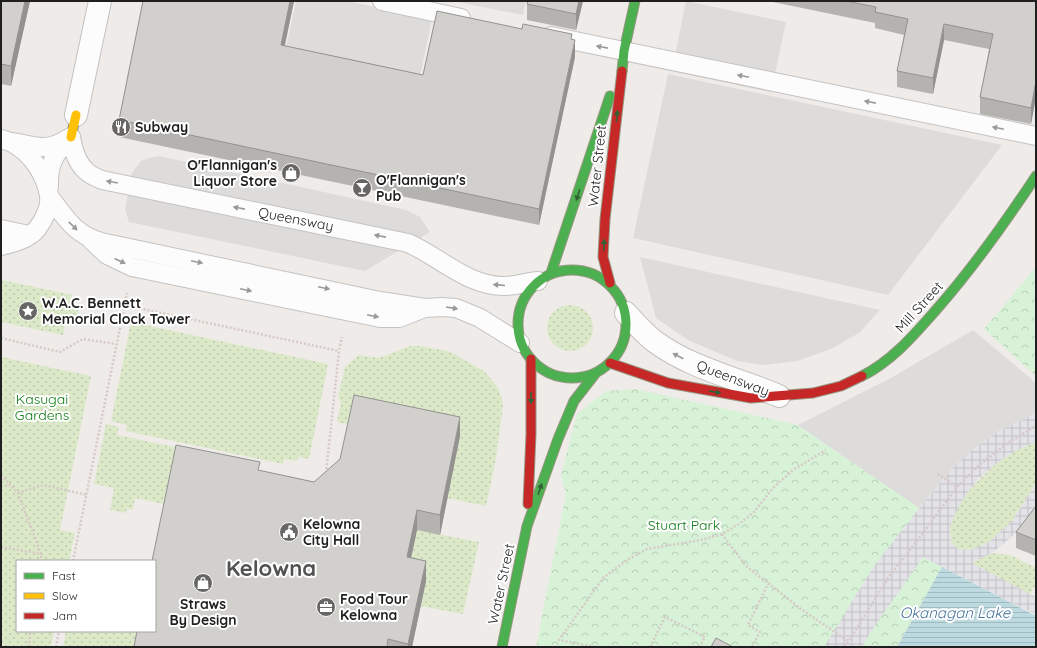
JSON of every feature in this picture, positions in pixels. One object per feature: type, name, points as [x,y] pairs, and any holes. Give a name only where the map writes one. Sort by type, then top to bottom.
[{"type":"main road","name":"Water Street","points":[[545,277],[573,210],[624,51],[635,1]]},
{"type":"main road","name":"Water Street","points":[[610,284],[603,257],[605,219],[624,51]]},
{"type":"main road","points":[[71,137],[76,115]]},
{"type":"main road","name":"Mill Street","points":[[779,396],[813,393],[841,386],[875,369],[910,340],[957,286],[1000,230],[1036,176]]},
{"type":"main road","points":[[567,269],[598,274],[610,284],[620,295],[626,313],[627,331],[621,348],[610,363],[595,374],[575,378],[564,377],[546,371],[531,359],[520,343],[518,321],[523,299],[545,277],[567,269]]},
{"type":"main road","name":"Water Street","points":[[527,526],[531,434],[531,359]]},
{"type":"main road","name":"Queensway","points":[[610,363],[668,383],[751,398],[779,396]]},
{"type":"main road","name":"Water Street","points":[[502,647],[527,526],[558,439],[574,401],[595,374]]},
{"type":"street","points":[[76,115],[100,1]]},
{"type":"street","name":"Queensway","points":[[626,313],[654,341],[676,355],[714,373],[754,385],[779,396]]},
{"type":"lane","points":[[382,1],[478,21]]},
{"type":"lane","points":[[532,32],[1036,136]]},
{"type":"lane","points":[[4,140],[46,147],[59,145],[71,137]]},
{"type":"lane","points":[[1,246],[19,241],[29,235],[36,230],[46,215],[49,196],[48,173],[52,161],[59,149],[71,137]]},
{"type":"lane","name":"Queensway","points":[[71,137],[73,150],[86,172],[102,180],[408,243],[422,249],[466,277],[485,283],[504,286],[545,277]]},
{"type":"lane","points":[[4,140],[29,156],[40,169],[49,196],[76,230],[89,238],[380,301],[425,308],[456,308],[480,318],[520,343]]},
{"type":"lane","points":[[1,230],[29,235]]},
{"type":"path","points":[[73,560],[124,305],[339,350]]},
{"type":"path","points":[[326,478],[339,350],[343,333]]},
{"type":"path","points":[[1,338],[60,352],[83,338],[116,344]]},
{"type":"path","points":[[845,647],[890,575],[957,487],[978,466],[1009,442],[1036,426]]},
{"type":"path","points":[[595,647],[559,640],[602,578],[627,560],[647,549],[702,540],[722,534],[739,524],[754,512],[773,488],[793,470],[826,450]]},
{"type":"path","points":[[938,474],[957,487]]},
{"type":"path","points":[[1,475],[18,493],[41,554],[42,560]]},
{"type":"path","points":[[1,486],[10,485]]},
{"type":"path","points":[[18,493],[43,485],[87,495]]},
{"type":"path","points":[[722,534],[746,566],[801,609],[848,641]]},
{"type":"path","points":[[1,547],[41,554]]},
{"type":"path","points":[[752,647],[760,632],[748,625],[768,584]]},
{"type":"path","points":[[650,647],[665,617],[705,637],[699,647]]},
{"type":"path","points":[[28,647],[30,632]]},
{"type":"path","points":[[56,647],[59,632]]},
{"type":"green space","points":[[1036,267],[1036,376],[984,329]]},
{"type":"green space","points":[[2,280],[72,295],[69,305],[79,307],[75,326],[65,324],[63,335],[1,322]]},
{"type":"green space","points":[[565,305],[575,305],[583,309],[589,315],[593,323],[593,333],[589,341],[583,347],[575,351],[565,351],[557,347],[551,341],[547,333],[547,323],[551,315],[557,309]]},
{"type":"green space","points":[[131,322],[328,364],[309,459],[298,457],[297,461],[284,459],[283,464],[126,431],[127,425],[111,421]]},
{"type":"green space","points":[[410,346],[421,346],[451,352],[485,372],[498,388],[503,402],[502,414],[496,458],[486,506],[447,498],[460,436],[352,425],[337,422],[341,403],[338,397],[345,367],[359,355],[378,358]]},
{"type":"green space","name":"Kasugai Gardens","points":[[1,357],[91,376],[60,530],[75,533],[69,560],[16,560],[16,632],[54,632],[51,647],[1,647]]},
{"type":"green space","name":"Stuart Park","points":[[635,389],[798,425],[919,508],[913,516],[923,557],[942,567],[897,647],[536,647],[566,494],[561,475],[577,414],[606,391]]},
{"type":"green space","points":[[106,424],[119,427],[117,435],[242,461],[168,505],[135,498],[133,510],[127,508],[126,513],[110,510],[114,488],[94,484]]},
{"type":"green space","points":[[1036,443],[1036,483],[1012,521],[989,542],[971,550],[958,549],[951,542],[950,526],[954,514],[962,501],[984,475],[997,464],[1010,454]]},
{"type":"green space","points":[[417,530],[479,542],[463,614],[421,606],[407,577]]},
{"type":"green space","points":[[992,553],[1010,555],[1036,568],[1036,584],[1030,594],[971,563]]},
{"type":"green space","points":[[66,632],[142,632],[138,647],[63,647]]},
{"type":"shaded area","points":[[296,1],[347,1],[432,19],[417,91],[283,62]]},
{"type":"shaded area","points":[[453,1],[526,1],[523,15]]},
{"type":"shaded area","points":[[686,1],[786,22],[771,92],[672,71]]},
{"type":"shaded area","points":[[668,74],[1002,145],[888,295],[633,238]]},
{"type":"shaded area","points":[[159,156],[406,210],[420,217],[430,232],[365,271],[129,222],[125,209],[132,173],[141,161]]},
{"type":"shaded area","points":[[640,257],[880,310],[859,333],[831,349],[797,361],[764,365],[737,361],[688,340],[656,318]]},
{"type":"shaded area","points":[[973,330],[1036,383],[1036,413],[997,432],[975,448],[954,467],[919,508],[798,425],[889,379]]},
{"type":"shaded area","points":[[1036,413],[1036,443],[1030,444],[1012,453],[979,478],[965,496],[953,518],[950,528],[951,542],[958,549],[971,550],[989,542],[1012,521],[1036,483],[1036,504],[1023,525],[992,553],[972,563],[1036,597],[1036,614],[923,557],[870,633],[862,647],[824,647],[874,566],[954,467],[975,448],[997,432]]},
{"type":"water","name":"Okanagan Lake","points":[[942,567],[1036,616],[1036,647],[897,647]]},
{"type":"building","points":[[1,1],[25,1],[11,66],[1,64]]},
{"type":"building","points":[[143,1],[290,1],[281,45],[423,75],[437,11],[522,29],[523,24],[572,34],[571,39],[575,40],[539,209],[119,120]]},
{"type":"building","points":[[528,1],[579,1],[576,14],[527,4]]},
{"type":"building","points":[[846,1],[1036,1],[1036,81],[1031,108],[980,97],[993,34],[944,24],[933,78],[897,71],[908,19],[875,12],[876,7]]},
{"type":"building","name":"Kelowna City Hall","points":[[354,395],[460,417],[440,515],[417,510],[407,557],[426,561],[408,644],[388,639],[387,647],[134,647],[137,632],[156,632],[156,560],[152,560],[176,445],[260,462],[258,470],[314,482],[340,459]]},
{"type":"building","points":[[1036,506],[1036,540],[1016,532]]},
{"type":"building","points":[[716,638],[733,647],[711,647]]},
{"type":"traffic: fast","points":[[622,71],[624,51],[635,1]]},
{"type":"traffic: fast","points":[[551,273],[610,96]]},
{"type":"traffic: fast","points":[[862,376],[873,370],[893,355],[911,338],[936,310],[988,245],[1036,176]]},
{"type":"traffic: fast","points":[[572,270],[593,274],[610,286],[622,303],[626,324],[622,345],[610,362],[593,374],[572,378],[551,374],[534,362],[522,345],[518,324],[522,303],[534,286],[551,274],[572,270]]},
{"type":"traffic: fast","points":[[502,647],[527,526],[558,439],[574,401],[595,374]]},
{"type":"traffic: slow","points":[[71,137],[76,115]]},
{"type":"traffic: jam","points":[[610,283],[603,257],[605,219],[622,71]]},
{"type":"traffic: jam","points":[[528,504],[531,434],[531,359]]},
{"type":"traffic: jam","points":[[610,363],[668,383],[751,398],[813,393],[841,386],[862,376]]},
{"type":"place","name":"Subway","points":[[121,127]]},
{"type":"place","name":"O'Flannigan's Liquor Store","points":[[291,173]]},
{"type":"place","name":"O'Flannigan's Pub","points":[[362,188]]},
{"type":"place","name":"W.A.C. Bennett Memorial Clock Tower","points":[[28,311]]},
{"type":"place","name":"Kelowna City Hall","points":[[289,532]]},
{"type":"place","name":"Straws By Design","points":[[203,583]]},
{"type":"place","name":"Food Tour Kelowna","points":[[326,607]]},
{"type":"district","name":"Kelowna","points":[[271,568]]}]
